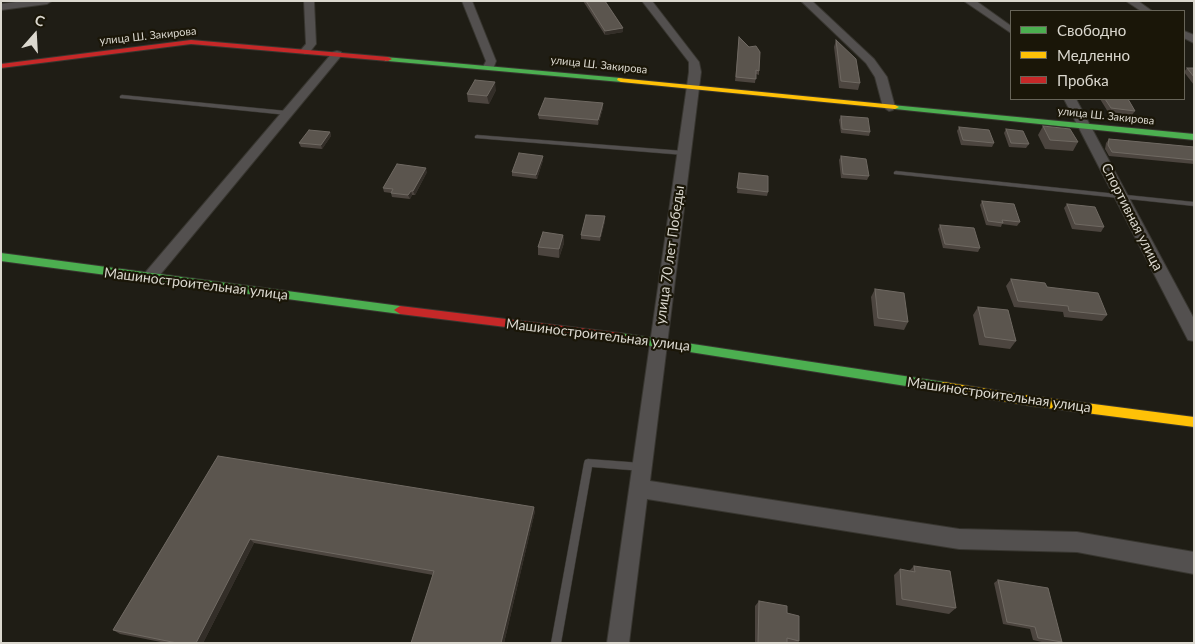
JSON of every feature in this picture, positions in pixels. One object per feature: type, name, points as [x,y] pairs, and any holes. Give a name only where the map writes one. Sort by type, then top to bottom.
[{"type":"street","points":[[1,7],[47,1]]},
{"type":"street","points":[[305,51],[311,44],[309,1]]},
{"type":"street","points":[[467,1],[492,61],[489,67]]},
{"type":"street","name":"улица 70 лет Победы","points":[[618,643],[695,72],[694,62],[647,1]]},
{"type":"street","points":[[806,1],[870,60],[881,78],[889,107]]},
{"type":"street","points":[[969,1],[1010,29]]},
{"type":"street","points":[[1131,1],[1145,10]]},
{"type":"street","name":"улица Ш. Закирова","points":[[1,66],[192,42],[489,67],[1194,138]]},
{"type":"street","points":[[149,278],[337,54]]},
{"type":"street","name":"Спортивная улица","points":[[1071,100],[1194,335]]},
{"type":"street","name":"Машиностроительная улица","points":[[1,257],[149,278],[658,342],[1032,401],[1194,422]]},
{"type":"street","points":[[639,489],[959,539],[1077,542],[1194,563]]},
{"type":"lane","points":[[122,97],[287,114]]},
{"type":"lane","points":[[477,138],[684,153]]},
{"type":"lane","points":[[896,173],[1194,204]]},
{"type":"lane","points":[[556,643],[588,463],[642,467]]},
{"type":"building","points":[[586,1],[605,1],[623,28],[605,31]]},
{"type":"building","points":[[739,37],[749,47],[756,46],[760,52],[759,71],[756,70],[756,79],[736,77]]},
{"type":"building","points":[[836,40],[856,59],[860,83],[841,81]]},
{"type":"building","points":[[1187,68],[1194,68],[1194,77]]},
{"type":"building","points":[[475,80],[495,82],[487,96],[467,94]]},
{"type":"building","points":[[545,98],[603,103],[598,120],[538,115]]},
{"type":"building","points":[[1106,100],[1129,100],[1135,111],[1111,108]]},
{"type":"building","points":[[841,116],[868,118],[870,132],[842,129]]},
{"type":"building","points":[[1043,126],[1070,129],[1078,142],[1050,140]]},
{"type":"building","points":[[959,127],[989,130],[994,143],[963,140]]},
{"type":"building","points":[[1006,129],[1023,131],[1029,144],[1011,143]]},
{"type":"building","points":[[309,130],[330,132],[321,145],[299,143]]},
{"type":"building","points":[[1109,139],[1194,147],[1194,160],[1112,152],[1108,145]]},
{"type":"building","points":[[519,153],[543,156],[536,175],[512,172]]},
{"type":"building","points":[[841,156],[866,159],[869,176],[843,174]]},
{"type":"building","points":[[397,164],[426,168],[413,191],[408,195],[391,193],[393,189],[383,188]]},
{"type":"building","points":[[739,173],[768,176],[768,192],[737,188]]},
{"type":"building","points":[[982,201],[1014,204],[1020,222],[1002,220],[1003,223],[988,221]]},
{"type":"building","points":[[1067,204],[1095,207],[1104,227],[1075,224]]},
{"type":"building","points":[[586,215],[605,216],[600,237],[581,235]]},
{"type":"building","points":[[940,225],[974,228],[980,248],[945,244]]},
{"type":"building","points":[[543,232],[563,235],[559,249],[538,247]]},
{"type":"building","points":[[1011,279],[1045,283],[1047,287],[1098,293],[1107,315],[1069,311],[1068,306],[1018,301]]},
{"type":"building","points":[[875,289],[904,293],[908,322],[878,318]]},
{"type":"building","points":[[978,307],[1008,310],[1016,341],[985,337]]},
{"type":"building","points":[[218,456],[534,507],[501,643],[411,643],[434,571],[250,539],[196,643],[177,643],[113,630]]},
{"type":"building","points":[[914,566],[950,571],[956,608],[902,599],[900,569],[915,572]]},
{"type":"building","points":[[998,580],[1048,588],[1062,642],[1038,638],[1035,627],[1007,622]]},
{"type":"building","points":[[759,601],[787,606],[787,613],[799,616],[799,641],[787,638],[787,643],[758,643]]},
{"type":"traffic: fast","points":[[388,59],[621,80]]},
{"type":"traffic: fast","points":[[895,107],[1194,137]]},
{"type":"traffic: fast","points":[[1,257],[400,310]]},
{"type":"traffic: fast","points":[[620,337],[944,387]]},
{"type":"traffic: slow","points":[[621,80],[895,107]]},
{"type":"traffic: slow","points":[[944,387],[1032,401],[1194,422]]},
{"type":"traffic: jam","points":[[1,66],[191,42],[388,59]]},
{"type":"traffic: jam","points":[[400,310],[620,337]]}]
